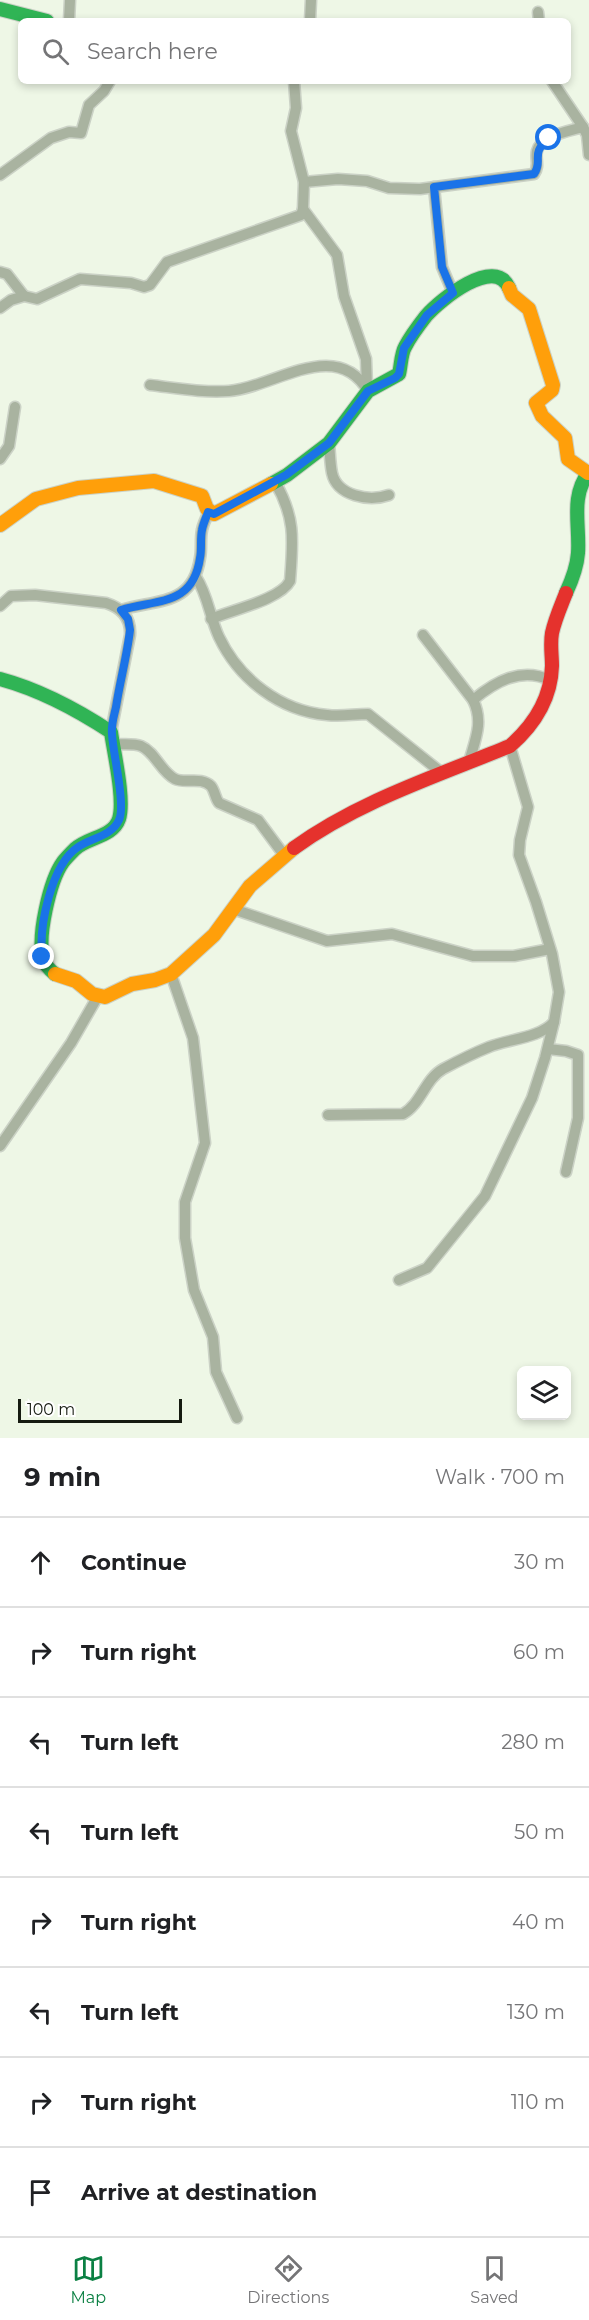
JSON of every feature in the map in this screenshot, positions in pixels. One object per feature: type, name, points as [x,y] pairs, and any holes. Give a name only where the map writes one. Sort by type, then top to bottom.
[{"type":"street","points":[[69,18],[70,0]]},
{"type":"street","points":[[310,18],[311,0]]},
{"type":"street","points":[[0,9],[35,18]]},
{"type":"street","points":[[0,175],[51,138],[69,132],[81,133],[89,105],[108,84]]},
{"type":"street","points":[[0,308],[11,300],[24,296],[37,299],[80,279],[131,283],[144,287],[150,285],[167,262],[301,216],[304,182],[291,131],[296,108],[294,84]]},
{"type":"street","points":[[554,84],[587,135],[589,155]]},
{"type":"street","points":[[304,182],[338,178],[367,181],[389,188],[434,187],[534,174],[538,169],[539,147],[549,138],[583,127]]},
{"type":"street","points":[[434,187],[442,267],[453,293]]},
{"type":"street","points":[[303,209],[334,248],[340,263],[345,296],[366,359],[368,391]]},
{"type":"street","points":[[0,272],[7,274],[24,296]]},
{"type":"street","points":[[0,606],[11,596],[34,595],[106,603],[121,610],[128,619],[130,630],[112,738],[121,804],[119,820],[109,832],[77,847],[62,863],[55,878],[43,924],[41,948],[44,962],[53,973],[76,981],[98,996],[111,995],[132,984],[155,980],[171,974],[214,935],[250,886],[284,855],[319,830],[345,815],[510,746],[526,733],[535,722],[541,709],[550,680],[552,631],[560,605],[576,570],[578,497],[583,477],[589,472],[571,463],[568,459],[565,438],[542,416],[536,403],[552,390],[553,385],[529,309],[517,301],[506,281],[500,277],[489,276],[466,282],[427,315],[404,348],[401,369],[395,378],[368,391],[329,443],[275,482],[214,514],[208,512]]},
{"type":"street","points":[[150,385],[230,391],[298,370],[331,366],[351,371],[360,378],[368,391]]},
{"type":"street","points":[[0,459],[9,446],[15,407]]},
{"type":"street","points":[[329,443],[332,475],[345,491],[364,498],[377,499],[388,495]]},
{"type":"street","points":[[0,525],[36,499],[78,488],[154,481],[202,496],[208,512],[201,531],[200,558],[196,577],[189,588],[161,602],[121,610]]},
{"type":"street","points":[[211,619],[272,596],[286,587],[290,581],[292,522],[284,497],[275,482]]},
{"type":"street","points":[[196,577],[203,588],[211,619],[232,660],[250,680],[270,696],[292,707],[318,714],[337,716],[368,714],[442,773]]},
{"type":"street","points":[[423,635],[473,700],[478,711],[480,721],[469,762]]},
{"type":"street","points":[[473,700],[489,687],[510,676],[528,674],[550,680]]},
{"type":"street","points":[[0,679],[21,683],[86,714],[112,738],[145,748],[164,771],[177,780],[194,780],[208,784],[213,788],[219,803],[258,820],[284,855]]},
{"type":"street","points":[[399,1280],[427,1268],[485,1196],[532,1098],[554,1022],[559,992],[550,949],[519,855],[528,807],[510,746]]},
{"type":"street","points":[[233,909],[327,941],[392,934],[473,956],[514,956],[550,949]]},
{"type":"street","points":[[171,974],[193,1038],[205,1143],[185,1202],[185,1238],[194,1290],[213,1337],[216,1372],[237,1418]]},
{"type":"street","points":[[0,1146],[71,1043],[98,996]]},
{"type":"street","points":[[327,1115],[403,1114],[412,1107],[433,1077],[440,1071],[489,1047],[544,1030],[554,1022]]},
{"type":"street","points":[[548,1048],[578,1055],[578,1118],[566,1172]]},
{"type":"traffic: fast","points":[[0,9],[35,18]]},
{"type":"traffic: fast","points":[[271,484],[287,475],[329,443],[368,391],[399,374],[403,353],[409,339],[426,316],[443,300],[480,278],[492,276],[502,279],[509,288]]},
{"type":"traffic: fast","points":[[566,593],[577,558],[578,501],[583,481],[589,472]]},
{"type":"traffic: fast","points":[[0,679],[58,701],[111,732],[121,811],[116,825],[111,830],[75,849],[63,862],[53,882],[43,925],[42,950],[45,962],[55,974]]},
{"type":"traffic: slow","points":[[509,288],[512,295],[529,309],[553,385],[552,390],[536,403],[542,416],[565,438],[568,459],[588,473]]},
{"type":"traffic: slow","points":[[0,525],[36,499],[78,488],[154,481],[202,496],[207,509],[214,514],[271,484]]},
{"type":"traffic: slow","points":[[55,974],[76,981],[92,994],[105,997],[132,984],[155,980],[171,974],[214,935],[250,886],[294,848]]},
{"type":"traffic: jam","points":[[294,848],[345,816],[427,779],[510,746],[519,738],[534,720],[545,700],[551,678],[552,633],[566,593]]},
{"type":"route","points":[[42,957],[43,924],[55,878],[62,863],[77,847],[115,827],[121,812],[111,732],[130,630],[128,619],[121,610],[161,602],[189,588],[196,577],[200,558],[201,531],[208,512],[214,514],[240,502],[286,475],[329,443],[368,391],[399,374],[404,348],[427,315],[453,293],[442,267],[434,187],[534,174],[538,169],[539,147],[549,138]]}]
